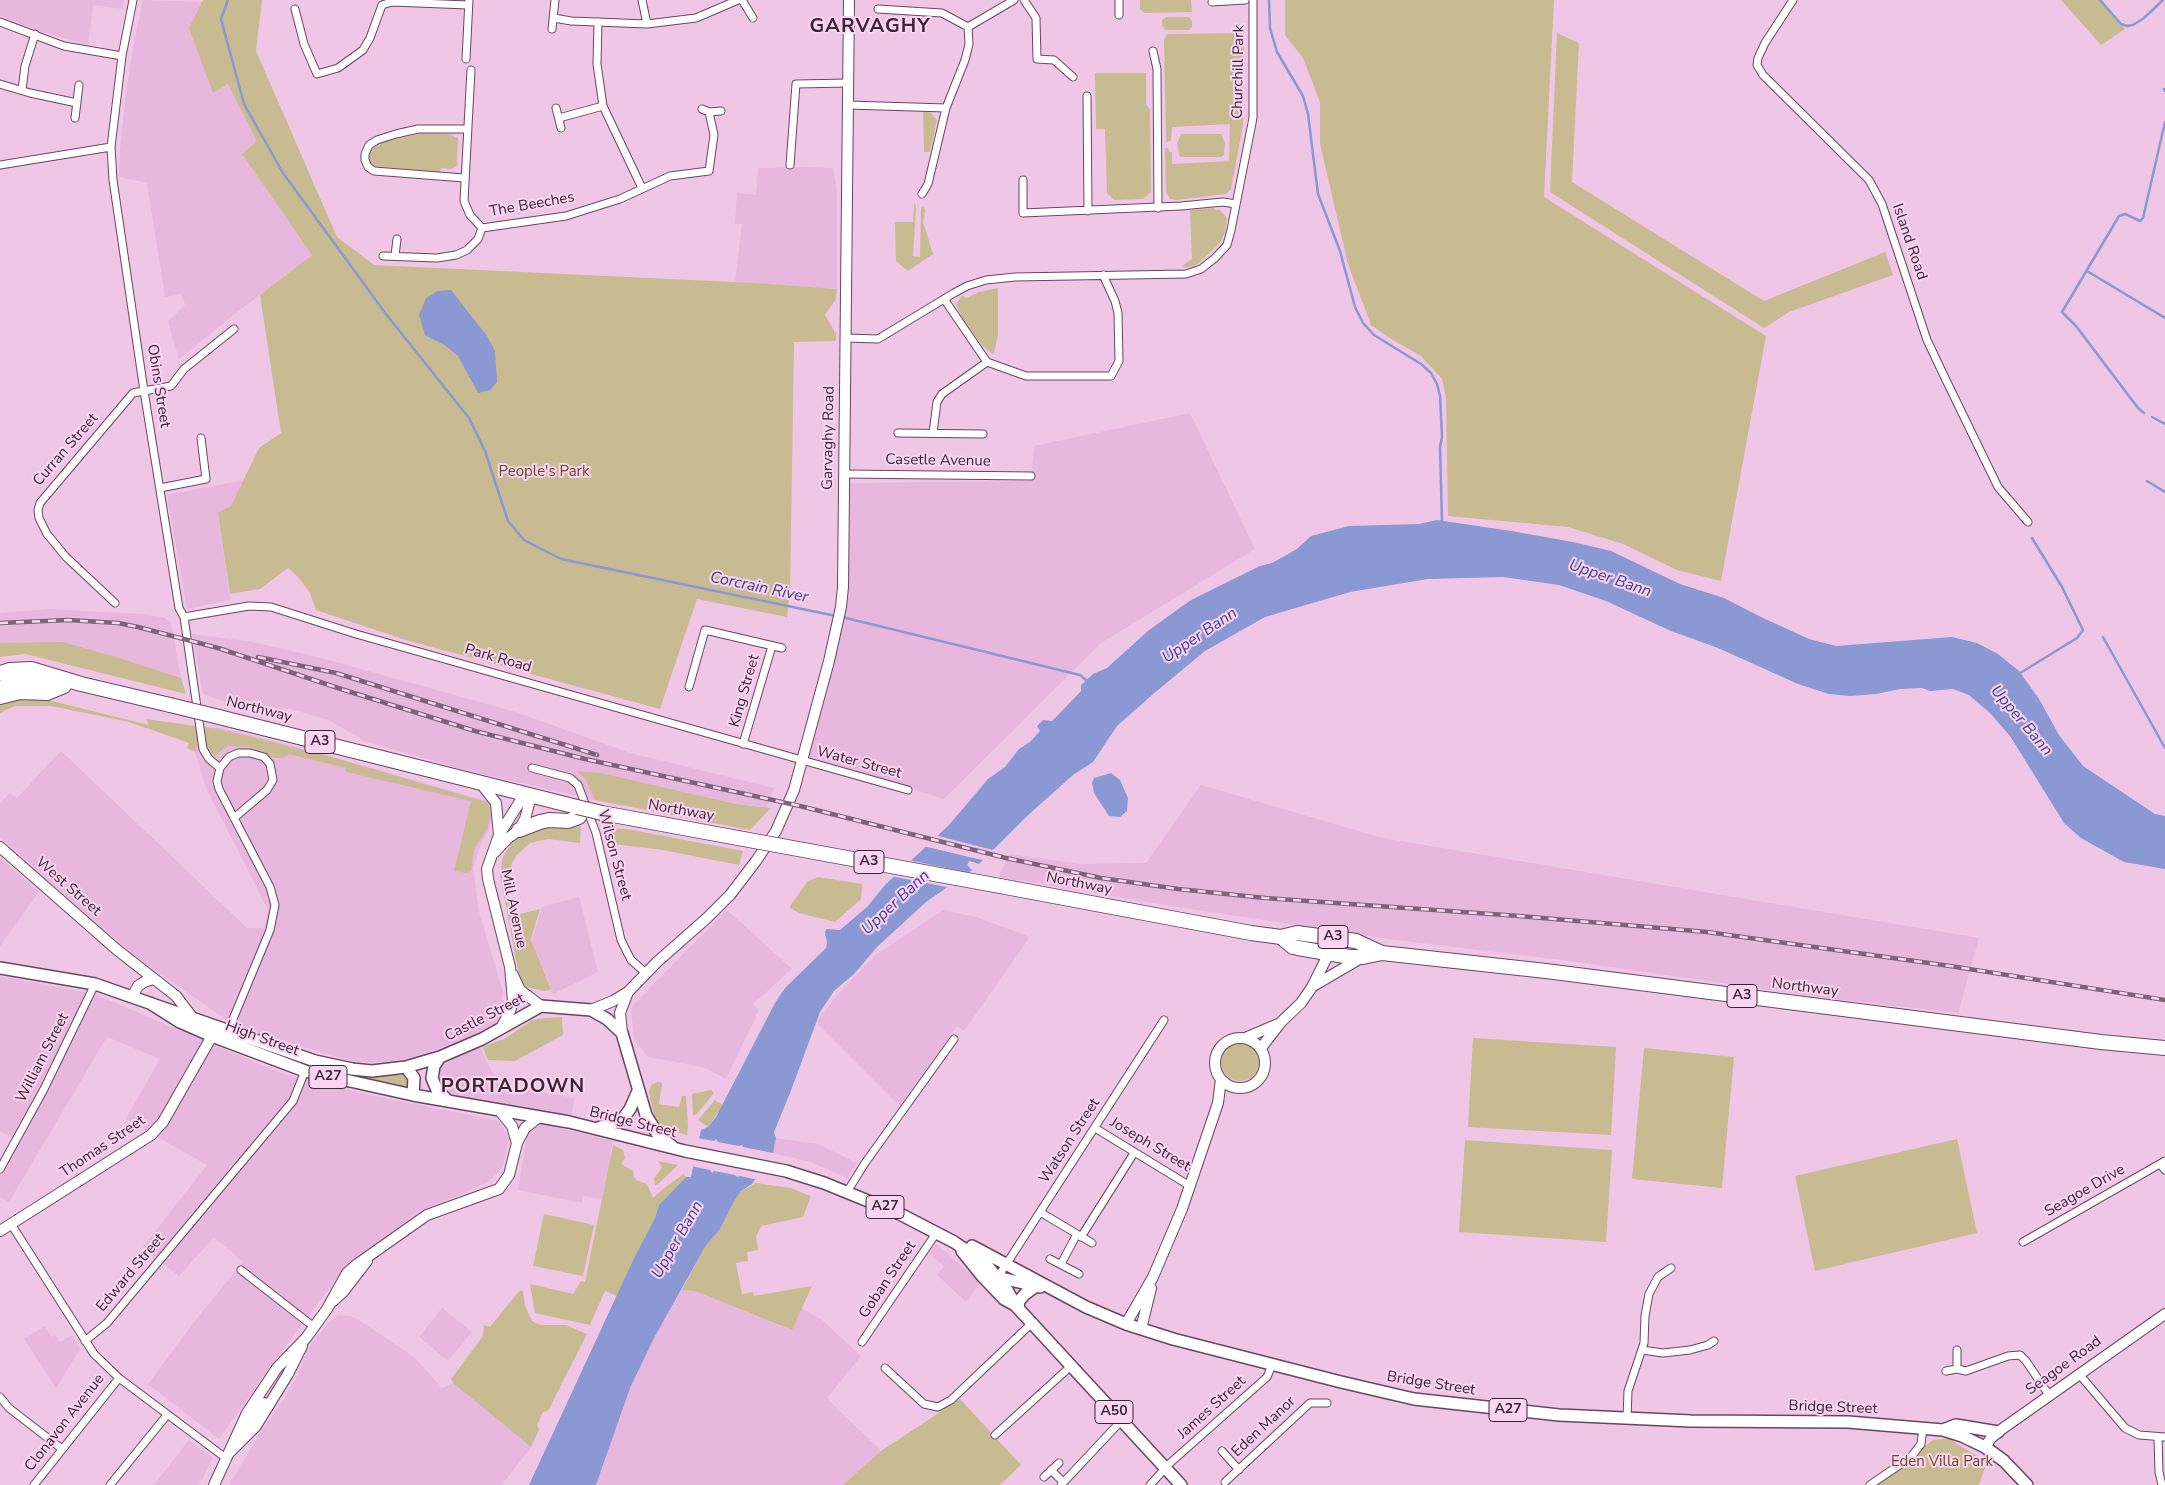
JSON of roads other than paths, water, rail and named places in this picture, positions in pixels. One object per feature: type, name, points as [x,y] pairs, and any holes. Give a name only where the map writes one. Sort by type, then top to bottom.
[{"type":"highway","name":"Northway","points":[[0,673],[10,670],[32,669],[76,684],[215,716],[528,796],[578,812],[598,812],[1251,933],[1281,937],[1297,933],[1356,941],[1382,953]]},
{"type":"highway","name":"Northway","points":[[0,688],[10,684],[30,681],[76,684]]},
{"type":"highway","points":[[0,698],[20,692],[47,693],[76,684]]},
{"type":"highway","points":[[519,830],[549,820],[568,821],[578,812]]},
{"type":"highway","name":"Northway","points":[[1281,937],[1293,947],[1311,952],[1363,957],[1382,953],[1546,971],[2101,1042],[2165,1048]]},
{"type":"main road","name":"A27","points":[[0,968],[95,984],[228,1031]]},
{"type":"main road","name":"A27","points":[[150,1003],[180,1022],[212,1036]]},
{"type":"main road","name":"Castle Street","points":[[440,1057],[501,1028],[541,1006],[591,1010]]},
{"type":"main road","points":[[591,1010],[607,1019],[622,1033]]},
{"type":"main road","name":"High Street","points":[[228,1031],[315,1061],[352,1069],[380,1071],[406,1067],[440,1057]]},
{"type":"main road","name":"A27","points":[[622,1033],[638,1092],[652,1127],[658,1135],[684,1151]]},
{"type":"main road","name":"High Street","points":[[212,1036],[305,1070],[413,1095],[448,1101]]},
{"type":"main road","points":[[440,1057],[434,1066],[432,1078],[437,1090],[448,1101]]},
{"type":"main road","points":[[406,1067],[414,1078],[413,1095]]},
{"type":"main road","points":[[597,1129],[622,1120],[638,1092]]},
{"type":"main road","name":"Bridge Street","points":[[448,1101],[597,1129],[684,1151],[794,1174],[847,1192],[937,1232],[986,1263],[998,1277]]},
{"type":"main road","name":"Bridge Street","points":[[954,1242],[972,1247],[1086,1307],[1126,1324],[1173,1339],[1272,1365],[1414,1399],[1559,1415],[1691,1421],[1848,1422],[1943,1430]]},
{"type":"main road","name":"Bridge Street","points":[[954,1242],[983,1277],[998,1277],[1051,1288]]},
{"type":"main road","name":"A50","points":[[983,1277],[1004,1299],[1018,1307]]},
{"type":"main road","name":"A50","points":[[998,1277],[1018,1307],[1032,1323],[1181,1485]]},
{"type":"main road","points":[[1018,1307],[1024,1294],[1036,1286]]},
{"type":"main road","points":[[1943,1430],[1956,1425],[1998,1432]]},
{"type":"main road","name":"A27","points":[[1943,1430],[1962,1436],[1985,1447],[2004,1461],[2027,1485]]},
{"type":"street","name":"Obins Street","points":[[133,0],[122,56],[111,147],[113,180],[144,391],[179,608],[184,617],[203,749],[209,759],[220,768]]},
{"type":"street","points":[[552,29],[555,0]]},
{"type":"street","points":[[642,0],[646,24]]},
{"type":"street","points":[[554,18],[646,24],[696,18],[738,0]]},
{"type":"street","points":[[742,0],[753,18]]},
{"type":"street","name":"Garvaghy Road","points":[[756,861],[781,820],[794,790],[841,607],[849,0]]},
{"type":"street","points":[[968,27],[1014,0]]},
{"type":"street","points":[[1024,0],[1036,18],[1038,59],[1054,60],[1073,77]]},
{"type":"street","points":[[1119,0],[1119,14]]},
{"type":"street","points":[[1212,2],[1245,0]]},
{"type":"street","name":"Churchill Park","points":[[1103,275],[1186,274],[1201,269],[1227,245],[1253,118],[1253,0]]},
{"type":"street","name":"Island Road","points":[[1794,0],[1765,43],[1758,58],[1758,65],[1763,75],[1869,180],[1882,204],[1927,340],[1998,486],[2028,522]]},
{"type":"street","points":[[295,9],[304,44],[317,74],[338,68],[363,50],[370,38],[382,5],[392,2],[469,3],[466,59]]},
{"type":"street","points":[[878,9],[942,13],[968,27]]},
{"type":"street","points":[[0,22],[64,46],[122,56]]},
{"type":"street","points":[[598,22],[597,64],[603,106],[642,188]]},
{"type":"street","points":[[922,194],[928,184],[946,108],[965,60],[969,44],[968,27]]},
{"type":"street","points":[[22,90],[25,66],[35,34]]},
{"type":"street","points":[[1153,51],[1157,69],[1158,208]]},
{"type":"street","name":"The Beeches","points":[[471,70],[466,129],[464,201],[470,215],[482,228]]},
{"type":"street","points":[[790,165],[796,84],[848,83]]},
{"type":"street","points":[[0,84],[77,103]]},
{"type":"street","points":[[75,118],[79,85]]},
{"type":"street","points":[[1087,96],[1088,211]]},
{"type":"street","points":[[848,105],[946,108]]},
{"type":"street","points":[[559,118],[603,106]]},
{"type":"street","points":[[556,108],[561,128]]},
{"type":"street","points":[[702,109],[709,112],[721,111]]},
{"type":"street","name":"The Beeches","points":[[482,228],[566,216],[620,199],[670,176],[709,171],[714,136],[709,112]]},
{"type":"street","points":[[464,178],[374,170],[368,167],[365,154],[369,145],[377,140],[396,134],[418,129],[466,129]]},
{"type":"street","points":[[0,165],[111,147]]},
{"type":"street","points":[[1023,180],[1023,213],[1158,208],[1223,202],[1236,204]]},
{"type":"street","name":"The Beeches","points":[[383,256],[437,258],[456,255],[467,250],[478,239],[482,228]]},
{"type":"street","points":[[395,256],[397,239]]},
{"type":"street","points":[[846,338],[878,339],[944,299],[967,286],[999,278],[1103,275],[1115,301],[1118,313],[1119,361],[1112,376],[1026,376],[987,362],[944,299]]},
{"type":"street","points":[[144,391],[171,386],[184,369],[234,329]]},
{"type":"street","points":[[933,433],[937,402],[942,394],[987,362]]},
{"type":"street","name":"Curran Street","points":[[115,603],[54,542],[42,525],[38,510],[46,494],[133,393],[144,391]]},
{"type":"street","points":[[898,433],[984,434]]},
{"type":"street","points":[[160,488],[206,479],[201,438]]},
{"type":"street","name":"Casetle Avenue","points":[[844,474],[1031,476]]},
{"type":"street","name":"Park Road","points":[[184,617],[249,606],[271,607],[802,762]]},
{"type":"street","points":[[689,687],[705,630],[782,648]]},
{"type":"street","name":"King Street","points":[[743,744],[772,646]]},
{"type":"street","points":[[228,1031],[270,930],[275,905],[270,887],[234,818],[219,789],[217,780],[220,768],[230,757],[238,753],[250,753],[264,757],[272,771],[272,780],[267,790],[234,818]]},
{"type":"street","name":"Water Street","points":[[802,762],[908,790]]},
{"type":"street","name":"Wilson Street","points":[[532,768],[570,778],[578,785],[598,842],[621,940],[632,960],[646,973]]},
{"type":"street","points":[[482,785],[496,803],[500,835]]},
{"type":"street","name":"Mill Avenue","points":[[491,858],[507,839],[519,830],[525,819],[528,796]]},
{"type":"street","name":"Mill Avenue","points":[[501,1028],[513,1001],[510,967],[488,880],[487,869],[500,835],[528,796]]},
{"type":"street","name":"West Street","points":[[0,847],[116,949],[176,996],[192,1017]]},
{"type":"street","name":"Castle Street","points":[[591,1010],[613,1001],[628,992],[730,895],[756,861]]},
{"type":"street","points":[[1260,1048],[1281,1022],[1301,1003],[1312,987],[1329,953],[1332,937]]},
{"type":"street","points":[[1312,987],[1327,976],[1363,957]]},
{"type":"street","name":"Mill Avenue","points":[[510,967],[520,990],[541,1006]]},
{"type":"street","points":[[132,997],[138,986],[153,979]]},
{"type":"street","name":"William Street","points":[[0,1169],[44,1089],[95,984]]},
{"type":"street","name":"Castle Street","points":[[622,1033],[620,1013],[628,992]]},
{"type":"street","name":"Watson Street","points":[[998,1277],[1164,1020]]},
{"type":"street","points":[[1245,1038],[1260,1048],[1265,1062],[1262,1076],[1251,1086],[1235,1087],[1221,1079],[1215,1064],[1219,1049],[1231,1040],[1245,1038],[1281,1022]]},
{"type":"street","name":"Thomas Street","points":[[0,1231],[152,1135],[163,1122],[212,1036]]},
{"type":"street","points":[[847,1192],[865,1163],[954,1039]]},
{"type":"street","name":"Edward Street","points":[[85,1341],[107,1324],[292,1101],[305,1070]]},
{"type":"street","name":"Joseph Street","points":[[1126,1324],[1153,1277],[1190,1186],[1218,1103],[1221,1079]]},
{"type":"street","name":"Joseph Street","points":[[1218,1103],[1235,1087]]},
{"type":"street","points":[[499,1110],[512,1126],[517,1143]]},
{"type":"street","points":[[275,1382],[332,1301],[347,1273],[356,1264],[371,1256],[427,1215],[499,1189],[509,1175],[517,1143],[525,1128],[539,1117]]},
{"type":"street","name":"Joseph Street","points":[[1094,1128],[1190,1186]]},
{"type":"street","points":[[1061,1264],[1134,1153]]},
{"type":"street","name":"Seagoe Drive","points":[[2023,1242],[2163,1162],[2165,1170]]},
{"type":"street","points":[[1040,1212],[1092,1243]]},
{"type":"street","points":[[11,1224],[94,1354],[119,1378],[167,1415],[229,1456]]},
{"type":"street","name":"Goban Street","points":[[862,1342],[937,1232]]},
{"type":"street","points":[[1050,1259],[1079,1274]]},
{"type":"street","points":[[1627,1418],[1629,1386],[1642,1350],[1649,1294],[1658,1277],[1671,1268]]},
{"type":"street","points":[[241,1270],[314,1327]]},
{"type":"street","name":"Joseph Street","points":[[1141,1329],[1153,1277]]},
{"type":"street","name":"Seagoe Road","points":[[1985,1447],[1998,1432],[2165,1314]]},
{"type":"street","points":[[885,1368],[924,1404],[938,1407],[951,1400],[1032,1323]]},
{"type":"street","points":[[214,1485],[229,1456],[233,1440],[248,1412],[277,1368],[304,1341]]},
{"type":"street","points":[[229,1456],[256,1426],[288,1374],[304,1341]]},
{"type":"street","points":[[1642,1350],[1663,1353],[1690,1350],[1714,1342]]},
{"type":"street","points":[[1957,1350],[1957,1369]]},
{"type":"street","points":[[1946,1371],[1957,1369],[1966,1371],[2008,1356],[2020,1356],[2026,1361],[2049,1395]]},
{"type":"street","name":"James Street","points":[[1150,1485],[1165,1468],[1267,1377],[1272,1365]]},
{"type":"street","points":[[996,1436],[1071,1366]]},
{"type":"street","points":[[2079,1374],[2125,1428],[2140,1435],[2162,1438],[2159,1472],[2162,1485]]},
{"type":"street","name":"Clonavon Avenue","points":[[34,1485],[119,1378]]},
{"type":"street","points":[[0,1397],[9,1408],[62,1449]]},
{"type":"street","points":[[233,1440],[264,1403]]},
{"type":"street","name":"Eden Manor","points":[[1225,1482],[1310,1403],[1327,1403]]},
{"type":"street","points":[[110,1485],[167,1415]]},
{"type":"street","points":[[1051,1470],[1062,1483],[1122,1420]]},
{"type":"street","points":[[1870,1485],[1911,1457],[1921,1444],[1923,1428]]},
{"type":"street","points":[[1222,1450],[1239,1470]]},
{"type":"street","points":[[1044,1477],[1059,1463]]},
{"type":"water","points":[[451,290],[487,336],[495,351],[497,382],[490,390],[478,393],[458,356],[446,346],[425,335],[419,315],[426,298],[437,291]]},
{"type":"water","name":"Upper Bann","points":[[1437,520],[1573,542],[1611,551],[1680,584],[1724,598],[1809,639],[1836,646],[1952,637],[1977,643],[1998,654],[2019,671],[2039,699],[2059,735],[2083,766],[2155,814],[2165,816],[2165,869],[2124,862],[2081,838],[2064,823],[2010,736],[1990,713],[1969,695],[1953,689],[1930,691],[1922,688],[1900,689],[1876,694],[1850,696],[1829,694],[1798,684],[1718,648],[1671,631],[1606,601],[1559,585],[1503,577],[1428,579],[1350,592],[1265,617],[1205,651],[1152,695],[1117,726],[1093,762],[1073,775],[1026,817],[979,864],[969,861],[967,865],[972,870],[926,902],[878,946],[854,974],[834,991],[820,1012],[774,1132],[776,1138],[773,1153],[752,1184],[741,1191],[733,1203],[720,1229],[705,1247],[654,1338],[630,1388],[596,1485],[529,1485],[635,1256],[655,1218],[659,1205],[686,1177],[691,1177],[701,1130],[708,1127],[716,1117],[775,1003],[785,988],[826,948],[826,929],[840,930],[867,907],[886,884],[949,825],[988,779],[1005,767],[1019,749],[1030,742],[1040,731],[1037,726],[1043,720],[1052,721],[1081,691],[1081,685],[1093,674],[1107,668],[1149,630],[1191,600],[1260,566],[1272,563],[1297,549],[1311,536],[1349,526],[1419,524]]},
{"type":"water","points":[[1111,773],[1120,780],[1128,798],[1127,811],[1120,817],[1109,816],[1094,793],[1092,783],[1094,778]]},
{"type":"waterway","points":[[228,0],[221,19],[244,104],[283,173],[386,314],[469,418],[485,451],[508,521],[524,540],[561,559],[836,616]]},
{"type":"waterway","points":[[1269,0],[1270,28],[1277,52],[1303,96],[1308,114],[1318,194],[1340,251],[1355,307],[1363,323],[1374,335],[1421,364],[1431,373],[1437,384],[1440,396],[1442,437],[1440,447],[1442,523]]},
{"type":"waterway","points":[[2100,0],[2121,24],[2127,26],[2133,25],[2144,18],[2163,0]]},
{"type":"waterway","points":[[2144,413],[2138,408],[2076,326],[2062,312],[2119,216],[2125,214],[2140,221],[2143,218],[2165,122]]},
{"type":"waterway","points":[[2087,271],[2165,318]]},
{"type":"waterway","points":[[2152,417],[2165,424]]},
{"type":"waterway","points":[[2147,481],[2165,492]]},
{"type":"waterway","points":[[2017,675],[2077,638],[2083,630],[2062,587],[2032,538]]},
{"type":"waterway","name":"Corcrain River","points":[[842,617],[1080,675],[1086,680]]},
{"type":"waterway","points":[[2103,637],[2165,748]]},
{"type":"railway","points":[[0,623],[68,620],[118,623],[138,627],[218,648],[475,731],[585,759],[800,806],[1006,858],[1101,878],[1178,889],[1265,898],[1519,916],[1707,932],[1950,966],[2165,1000]]},
{"type":"railway","points":[[258,657],[336,673],[597,755]]},
{"type":"district","name":"GARVAGHY","points":[[870,27]]},
{"type":"district","name":"PORTADOWN","points":[[513,1087]]},
{"type":"park label","name":"People's Park","points":[[544,472]]},
{"type":"park label","name":"Eden Villa Park","points":[[1942,1462]]}]
